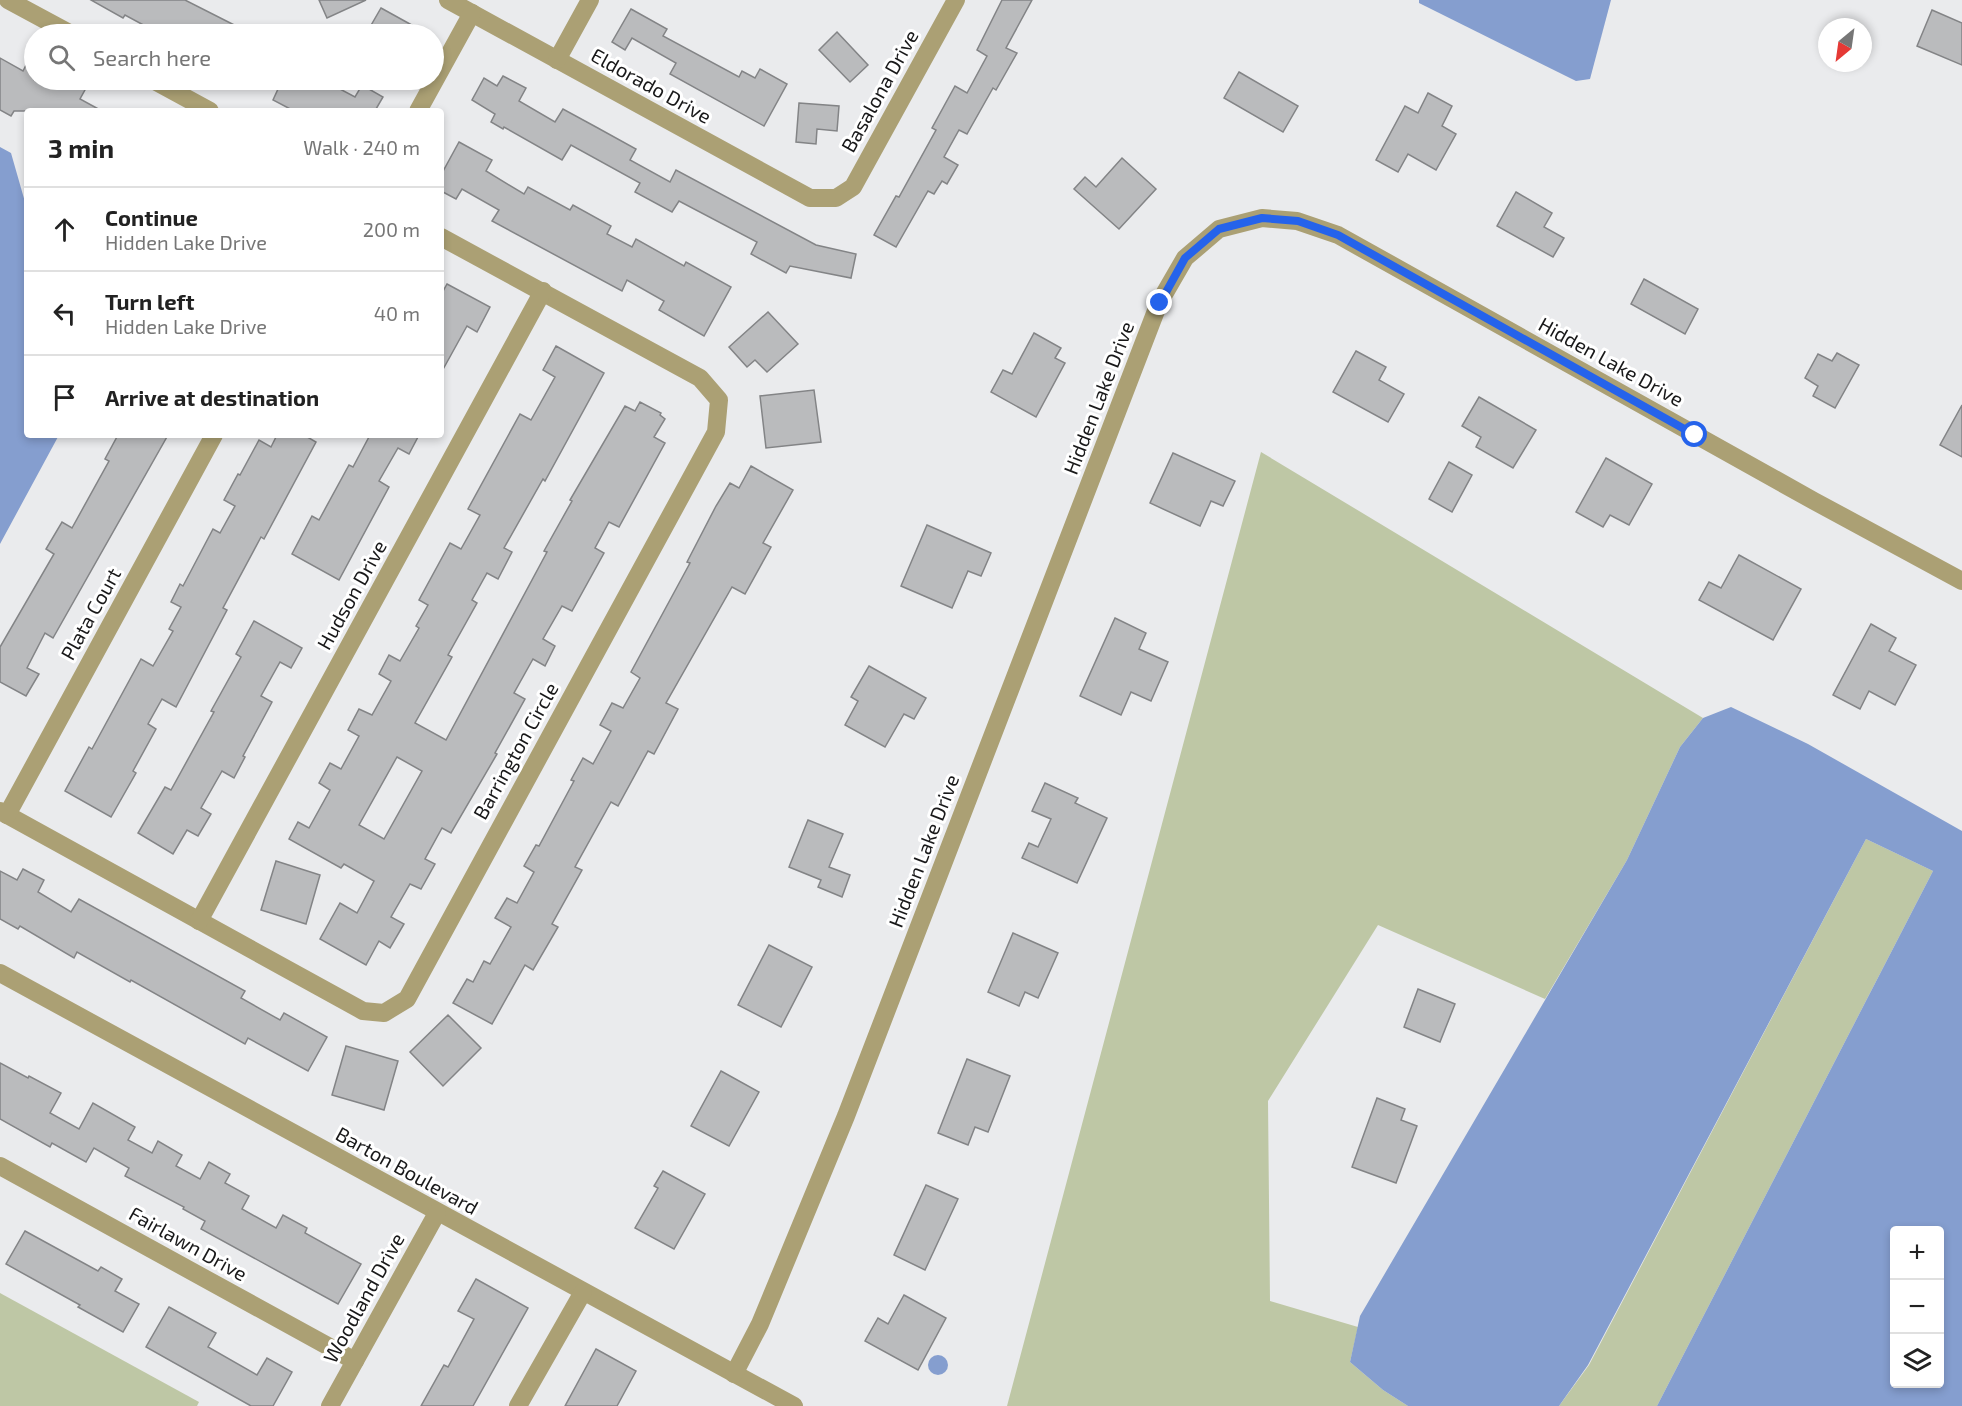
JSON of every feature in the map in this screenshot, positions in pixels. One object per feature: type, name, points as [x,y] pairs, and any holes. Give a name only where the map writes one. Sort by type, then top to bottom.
[{"type":"street","points":[[8,0],[52,24]]},
{"type":"street","name":"Eldorado Drive","points":[[448,0],[810,198],[836,198]]},
{"type":"street","points":[[557,60],[590,0]]},
{"type":"street","name":"Basalona Drive","points":[[836,198],[853,186],[956,0]]},
{"type":"street","points":[[444,64],[472,13]]},
{"type":"street","points":[[171,90],[204,108]]},
{"type":"street","points":[[420,108],[430,90]]},
{"type":"street","name":"Hidden Lake Drive","points":[[734,1374],[760,1324],[846,1116],[1160,303],[1185,258],[1219,229],[1262,218],[1298,221],[1338,235],[1814,501],[1962,581]]},
{"type":"street","name":"Barrington Circle","points":[[4,813],[363,1011],[384,1013],[407,999],[716,432],[719,400],[700,378],[444,239]]},
{"type":"street","name":"Hudson Drive","points":[[199,921],[543,291]]},
{"type":"street","name":"Plata Court","points":[[4,813],[212,438]]},
{"type":"street","name":"Barton Boulevard","points":[[0,973],[794,1406]]},
{"type":"street","name":"Fairlawn Drive","points":[[0,1166],[355,1361]]},
{"type":"street","name":"Woodland Drive","points":[[330,1406],[438,1213]]},
{"type":"street","points":[[518,1406],[583,1292]]},
{"type":"green space","points":[[1261,452],[1703,718],[1680,747],[1627,860],[1545,999],[1378,925],[1268,1101],[1270,1301],[1358,1327],[1350,1362],[1383,1390],[1408,1406],[1007,1406]]},
{"type":"green space","points":[[1866,839],[1933,871],[1657,1406],[1559,1406],[1589,1365]]},
{"type":"green space","points":[[0,1293],[199,1402],[197,1406],[0,1406]]},
{"type":"water","points":[[1419,0],[1611,0],[1590,79],[1576,81],[1419,3]]},
{"type":"water","points":[[0,147],[11,153],[24,198],[24,438],[57,438],[0,544]]},
{"type":"water","points":[[1731,707],[1808,744],[1962,831],[1962,1406],[1657,1406],[1933,871],[1866,839],[1588,1365],[1559,1406],[1408,1406],[1383,1390],[1350,1362],[1360,1316],[1627,860],[1680,747],[1703,718]]},
{"type":"water","points":[[938,1355],[945,1358],[948,1365],[945,1372],[938,1375],[931,1372],[928,1365],[931,1358]]},
{"type":"building","points":[[91,0],[185,0],[232,24],[142,24],[125,15],[123,18]]},
{"type":"building","points":[[319,0],[366,0],[327,18]]},
{"type":"building","points":[[1002,0],[1032,0],[1006,48],[1017,53],[996,90],[993,88],[967,134],[959,130],[944,157],[958,165],[947,184],[942,181],[934,194],[928,191],[896,247],[874,235],[896,196],[899,197],[936,130],[932,128],[955,86],[967,93],[987,56],[977,50]]},
{"type":"building","points":[[381,8],[410,24],[372,24]]},
{"type":"building","points":[[631,9],[667,29],[663,36],[739,77],[742,71],[755,78],[760,69],[787,84],[764,126],[670,74],[676,63],[632,38],[625,50],[612,42]]},
{"type":"building","points":[[1932,10],[1962,23],[1962,65],[1917,46]]},
{"type":"building","points":[[837,32],[868,65],[850,82],[819,50]]},
{"type":"building","points":[[0,58],[23,71],[24,69],[24,90],[85,90],[80,99],[96,108],[24,108],[24,111],[14,111],[11,116],[0,110]]},
{"type":"building","points":[[1239,72],[1298,106],[1283,132],[1224,98]]},
{"type":"building","points":[[503,76],[526,88],[519,101],[555,122],[563,109],[636,149],[630,160],[670,182],[676,170],[816,245],[856,254],[851,278],[790,266],[786,273],[751,254],[757,242],[679,201],[672,212],[635,192],[640,183],[571,145],[562,160],[504,127],[503,129],[491,122],[495,114],[472,100],[484,78],[497,86]]},
{"type":"building","points":[[278,90],[342,90],[355,97],[359,90],[371,90],[383,97],[377,108],[288,108],[273,100]]},
{"type":"building","points":[[1428,93],[1452,106],[1442,126],[1456,134],[1436,170],[1408,154],[1398,172],[1376,160],[1405,106],[1418,113]]},
{"type":"building","points":[[799,103],[839,106],[837,131],[817,129],[816,144],[796,142]]},
{"type":"building","points":[[459,142],[492,160],[486,171],[524,194],[528,187],[570,210],[573,205],[611,226],[607,234],[632,247],[636,239],[684,266],[686,262],[731,287],[704,336],[659,310],[664,301],[627,280],[622,291],[492,221],[499,210],[462,189],[456,199],[444,193],[444,170]]},
{"type":"building","points":[[1122,158],[1156,189],[1119,229],[1074,189],[1085,177],[1096,187]]},
{"type":"building","points":[[1516,192],[1552,213],[1544,227],[1564,238],[1553,257],[1497,226]]},
{"type":"building","points":[[1644,279],[1698,309],[1685,334],[1631,304]]},
{"type":"building","points":[[447,284],[490,307],[477,332],[467,326],[444,368],[444,290]]},
{"type":"building","points":[[768,312],[798,344],[767,372],[755,360],[747,367],[729,347]]},
{"type":"building","points":[[1034,333],[1061,348],[1055,358],[1065,363],[1036,417],[991,392],[1003,370],[1012,374]]},
{"type":"building","points":[[556,346],[604,373],[545,481],[543,479],[504,548],[512,552],[498,579],[487,573],[472,600],[477,603],[448,655],[452,657],[415,723],[446,740],[547,552],[544,551],[572,501],[570,500],[625,406],[635,411],[640,402],[661,413],[660,415],[665,419],[654,437],[665,443],[619,527],[609,522],[595,548],[604,553],[572,611],[562,606],[543,639],[555,646],[545,666],[533,659],[514,693],[525,699],[495,753],[497,754],[451,833],[442,828],[425,859],[435,864],[421,889],[410,884],[391,917],[404,924],[390,948],[379,941],[366,965],[320,939],[340,903],[357,913],[374,881],[344,864],[341,868],[289,839],[298,822],[309,828],[330,790],[319,783],[330,763],[341,769],[359,736],[348,730],[359,709],[372,715],[391,681],[379,674],[389,655],[400,661],[419,628],[416,626],[428,605],[419,600],[450,543],[461,549],[480,515],[468,509],[520,414],[531,420],[555,377],[543,370]],"holes":[[[397,757],[422,771],[384,839],[359,825]]]},
{"type":"building","points":[[1356,351],[1386,367],[1379,380],[1404,394],[1388,422],[1333,392]]},
{"type":"building","points":[[1837,353],[1859,365],[1835,408],[1813,396],[1818,386],[1805,378],[1818,354],[1832,361]]},
{"type":"building","points":[[814,390],[821,442],[766,448],[760,396]]},
{"type":"building","points":[[1479,397],[1536,430],[1513,468],[1476,447],[1481,437],[1462,426]]},
{"type":"building","points":[[1962,405],[1962,457],[1940,445]]},
{"type":"building","points":[[116,438],[166,438],[53,638],[45,633],[27,668],[39,674],[26,696],[0,682],[0,647],[54,554],[46,549],[62,522],[72,528],[109,461],[105,459]]},
{"type":"building","points":[[276,438],[309,438],[316,442],[264,539],[261,537],[223,608],[227,610],[176,707],[162,699],[148,724],[156,729],[133,771],[136,773],[111,817],[65,791],[89,747],[92,749],[141,659],[153,666],[173,631],[169,629],[181,607],[171,602],[180,584],[183,586],[213,529],[220,533],[235,506],[224,500],[238,474],[240,475],[259,440],[271,447]]},
{"type":"building","points":[[368,438],[417,438],[409,454],[398,448],[379,481],[389,487],[339,580],[292,554],[312,516],[319,520],[349,465],[353,467]]},
{"type":"building","points":[[1173,453],[1235,481],[1223,506],[1211,501],[1200,526],[1150,503]]},
{"type":"building","points":[[1606,458],[1652,484],[1629,525],[1610,515],[1603,527],[1576,512]]},
{"type":"building","points":[[1449,462],[1472,475],[1452,512],[1429,499]]},
{"type":"building","points":[[751,466],[793,490],[763,543],[771,547],[745,594],[732,587],[666,703],[678,709],[654,754],[648,751],[618,806],[611,802],[575,867],[582,870],[552,924],[558,927],[533,970],[525,965],[492,1024],[453,1003],[467,979],[473,982],[484,961],[490,964],[511,927],[495,918],[507,898],[517,903],[534,872],[524,866],[536,845],[539,846],[574,781],[571,780],[583,758],[593,764],[611,731],[600,725],[612,703],[623,708],[640,678],[631,672],[690,563],[687,562],[716,506],[730,483],[739,488]]},
{"type":"building","points":[[927,525],[991,553],[981,576],[968,571],[952,608],[901,586]]},
{"type":"building","points":[[1739,555],[1801,589],[1773,640],[1699,600],[1709,582],[1721,588]]},
{"type":"building","points":[[1115,618],[1146,633],[1139,649],[1168,662],[1151,701],[1131,692],[1121,715],[1080,696]]},
{"type":"building","points":[[254,621],[302,648],[291,668],[280,662],[261,696],[272,702],[234,778],[222,771],[201,808],[211,814],[198,836],[187,830],[173,854],[138,833],[165,787],[171,790],[214,712],[211,711],[241,657],[236,654]]},
{"type":"building","points":[[1871,624],[1896,638],[1889,651],[1916,665],[1895,705],[1869,691],[1860,709],[1833,695]]},
{"type":"building","points":[[869,666],[926,698],[914,719],[904,714],[885,747],[845,725],[858,701],[851,697]]},
{"type":"building","points":[[1045,783],[1078,798],[1075,803],[1107,818],[1077,883],[1022,858],[1029,843],[1038,847],[1051,819],[1032,811]]},
{"type":"building","points":[[808,820],[843,834],[829,867],[850,875],[842,897],[818,887],[821,880],[789,867]]},
{"type":"building","points":[[276,861],[320,875],[306,924],[261,910]]},
{"type":"building","points":[[23,869],[44,880],[38,892],[71,912],[79,899],[245,991],[241,998],[280,1020],[284,1013],[327,1037],[308,1071],[248,1038],[245,1044],[77,952],[74,958],[20,926],[18,929],[0,919],[0,871],[17,880]]},
{"type":"building","points":[[1013,933],[1058,953],[1038,998],[1025,992],[1019,1006],[988,992]]},
{"type":"building","points":[[769,945],[812,967],[781,1027],[738,1005]]},
{"type":"building","points":[[1418,989],[1455,1004],[1440,1042],[1404,1027]]},
{"type":"building","points":[[448,1015],[481,1048],[443,1086],[410,1052]]},
{"type":"building","points":[[346,1046],[398,1061],[384,1110],[332,1095]]},
{"type":"building","points":[[967,1059],[1010,1076],[988,1132],[975,1127],[968,1145],[938,1133]]},
{"type":"building","points":[[0,1063],[61,1093],[50,1113],[79,1129],[93,1103],[135,1127],[128,1140],[152,1153],[158,1141],[182,1155],[176,1166],[200,1179],[209,1162],[230,1174],[225,1183],[249,1196],[242,1209],[276,1228],[283,1215],[307,1228],[305,1233],[361,1264],[338,1304],[201,1229],[205,1221],[183,1209],[184,1207],[125,1176],[129,1168],[94,1148],[86,1162],[52,1143],[50,1147],[0,1119]]},
{"type":"building","points":[[721,1071],[759,1092],[729,1146],[691,1126]]},
{"type":"building","points":[[1377,1098],[1405,1109],[1401,1120],[1417,1126],[1396,1183],[1352,1167]]},
{"type":"building","points":[[663,1171],[705,1194],[674,1249],[635,1228],[658,1188],[654,1186]]},
{"type":"building","points":[[926,1185],[958,1199],[925,1270],[894,1255]]},
{"type":"building","points":[[25,1231],[98,1271],[101,1267],[122,1279],[115,1291],[139,1304],[123,1332],[6,1264]]},
{"type":"building","points":[[476,1279],[528,1308],[473,1406],[421,1406],[444,1365],[448,1367],[474,1319],[458,1311]]},
{"type":"building","points":[[904,1295],[946,1318],[918,1370],[865,1341],[878,1318],[888,1324]]},
{"type":"building","points":[[169,1307],[216,1333],[208,1347],[257,1375],[267,1358],[292,1372],[273,1406],[251,1406],[146,1347]]},
{"type":"building","points":[[596,1349],[636,1371],[617,1406],[565,1406]]},
{"type":"route","points":[[1160,303],[1185,258],[1219,229],[1262,218],[1298,221],[1338,235],[1695,435]]}]
